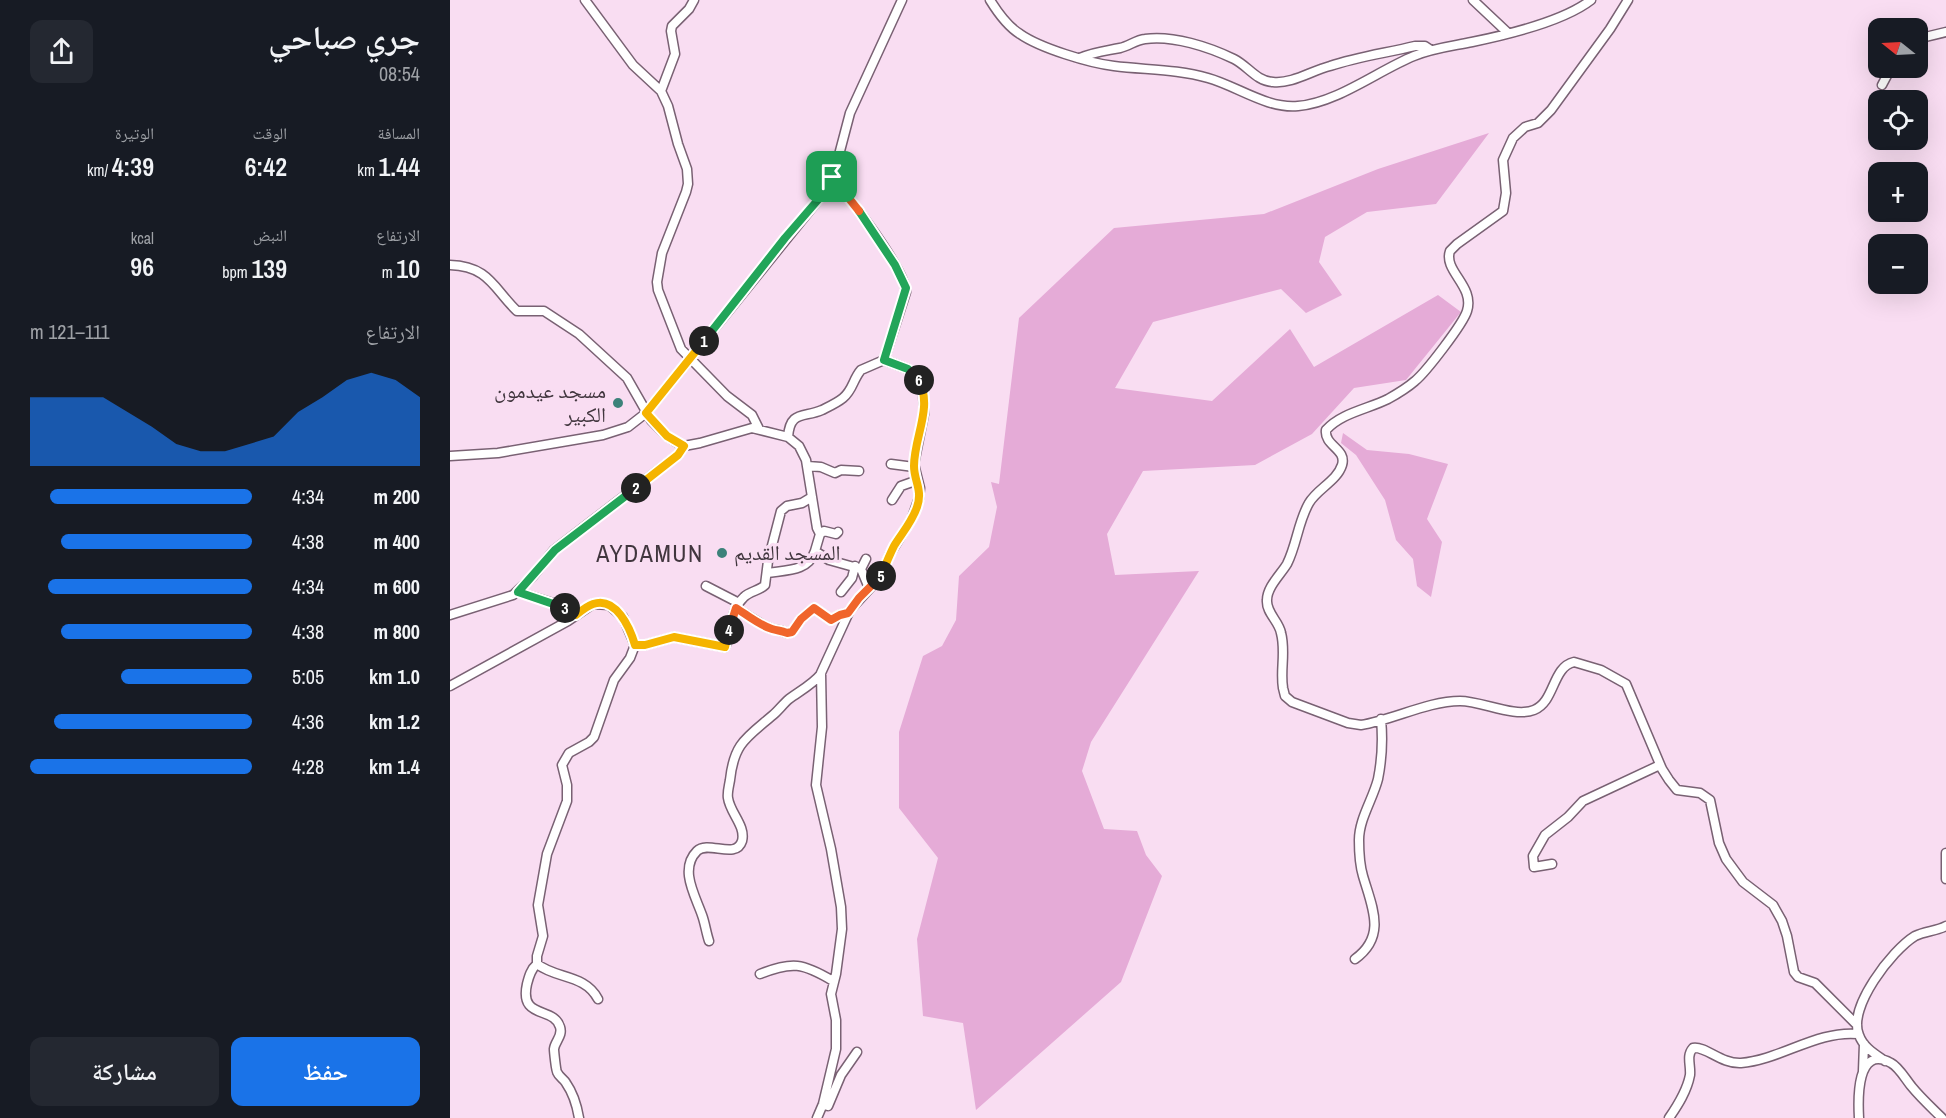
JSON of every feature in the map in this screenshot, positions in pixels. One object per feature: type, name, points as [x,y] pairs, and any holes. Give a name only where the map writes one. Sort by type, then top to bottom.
[{"type":"street","points":[[585,0],[633,65],[661,91],[671,114],[687,169],[688,184],[683,204],[662,253],[659,269],[658,290],[678,345],[727,396],[752,416],[759,429]]},
{"type":"street","points":[[661,91],[675,54],[672,26],[689,9],[694,0]]},
{"type":"street","points":[[450,456],[498,453],[603,435],[628,427],[646,413],[785,238],[823,194],[832,177],[850,113],[902,0]]},
{"type":"street","points":[[990,0],[1021,36],[1080,58],[1111,66],[1157,69],[1210,78],[1268,101],[1296,107],[1321,101],[1413,56],[1508,33],[1573,11],[1591,0]]},
{"type":"street","points":[[1473,0],[1508,33]]},
{"type":"street","points":[[1628,0],[1610,29],[1551,110],[1538,123],[1525,127],[1512,138],[1503,160],[1506,194],[1503,211],[1450,251],[1450,264],[1468,296],[1468,307],[1462,322],[1416,381],[1389,398],[1336,421],[1326,430],[1327,440],[1342,455],[1343,463],[1338,472],[1309,502],[1300,522],[1289,561],[1268,593],[1268,607],[1282,635],[1284,653],[1282,681],[1285,696],[1302,706],[1356,724],[1368,724],[1444,703],[1462,701],[1519,712],[1533,711],[1542,704],[1563,669],[1570,662],[1578,662],[1618,678],[1626,684],[1660,765],[1669,780],[1677,789],[1700,793],[1710,800],[1719,843],[1726,859],[1743,882],[1773,905],[1787,936],[1794,972],[1815,983],[1857,1029],[1864,1044],[1885,1061],[1894,1065],[1914,1090],[1942,1118]]},
{"type":"street","points":[[1928,36],[1946,32]]},
{"type":"street","points":[[1080,58],[1098,51],[1125,47],[1141,39],[1165,39],[1223,54],[1243,64],[1262,80],[1283,82],[1338,63],[1415,46],[1425,46],[1431,50]]},
{"type":"street","points":[[1882,85],[1886,78]]},
{"type":"street","points":[[832,177],[860,212],[905,284],[906,292],[884,360]]},
{"type":"street","points":[[450,265],[485,275],[517,311],[544,311],[579,334],[627,378],[646,413],[667,436],[684,446],[714,440],[752,428],[788,437],[799,446],[808,466],[820,534],[811,561],[803,567],[767,573]]},
{"type":"street","points":[[709,941],[692,888],[688,866],[697,850],[704,847],[731,849],[737,848],[741,843],[740,825],[734,818],[728,798],[733,761],[739,745],[786,701],[815,681],[821,673],[848,613],[880,576],[890,554],[912,518],[919,498],[918,480],[914,467],[924,414],[923,389],[918,378],[908,369],[884,360],[861,370],[850,391],[838,402],[822,410],[800,414],[795,418],[788,429],[788,437]]},
{"type":"street","points":[[450,615],[508,598],[518,592],[555,550],[678,455],[684,446]]},
{"type":"street","points":[[891,464],[914,467]]},
{"type":"street","points":[[808,466],[820,467],[835,473],[841,470],[859,471]]},
{"type":"street","points":[[892,500],[901,486],[918,480]]},
{"type":"street","points":[[635,645],[645,645],[674,637],[725,647],[738,605],[745,595],[763,588],[767,580],[768,561],[781,512],[787,506],[805,502],[812,497]]},
{"type":"street","points":[[820,534],[824,531],[836,534],[838,532]]},
{"type":"street","points":[[815,551],[829,560],[858,568],[869,588]]},
{"type":"street","points":[[841,592],[866,559]]},
{"type":"street","points":[[706,586],[738,605],[753,619],[787,633],[792,632],[801,619],[814,608],[831,620],[848,613]]},
{"type":"street","points":[[518,592],[559,605],[576,615]]},
{"type":"street","points":[[450,686],[593,604],[609,605],[623,617],[635,645],[630,658],[614,680],[594,737],[569,753],[563,762],[567,801],[549,848],[539,909],[543,936],[537,964],[530,973],[526,987],[527,1003],[531,1008],[555,1020],[560,1026],[560,1037],[554,1050],[557,1072],[571,1092],[579,1118]]},
{"type":"street","points":[[817,1118],[823,1104],[837,1039],[835,1010],[831,994],[839,953],[842,916],[829,839],[816,785],[822,727],[821,673]]},
{"type":"street","points":[[1355,959],[1367,951],[1375,921],[1372,902],[1362,874],[1359,838],[1377,780],[1383,748],[1382,719]]},
{"type":"street","points":[[1552,864],[1534,867],[1533,856],[1545,835],[1568,818],[1583,801],[1660,765]]},
{"type":"street","points":[[1946,853],[1946,879]]},
{"type":"street","points":[[1857,1029],[1864,1001],[1881,968],[1900,947],[1918,934],[1946,926]]},
{"type":"street","points":[[537,964],[587,985],[598,999]]},
{"type":"street","points":[[760,974],[791,964],[833,981]]},
{"type":"street","points":[[1669,1118],[1685,1091],[1690,1074],[1689,1055],[1693,1048],[1700,1047],[1714,1057],[1739,1063],[1857,1029]]},
{"type":"street","points":[[1859,1118],[1858,1094],[1863,1071],[1864,1044]]},
{"type":"street","points":[[823,1104],[828,1106],[841,1075],[857,1052]]},
{"type":"street","points":[[1863,1071],[1871,1062],[1885,1061]]},
{"type":"shaded area","points":[[1489,133],[1436,204],[1367,212],[1325,237],[1319,262],[1342,295],[1306,313],[1281,289],[1153,322],[1115,388],[1212,401],[1290,329],[1314,367],[1438,295],[1461,312],[1406,380],[1354,388],[1312,434],[1255,465],[1143,471],[1107,534],[1115,575],[1199,571],[1091,742],[1082,771],[1104,829],[1137,831],[1146,855],[1162,876],[1121,982],[976,1110],[963,1023],[923,1016],[917,939],[938,858],[899,808],[899,732],[923,656],[942,646],[956,620],[959,576],[989,547],[997,507],[991,482],[999,484],[1019,318],[1114,228],[1264,214],[1378,169]]},
{"type":"shaded area","points":[[1343,433],[1367,450],[1409,454],[1448,464],[1427,519],[1442,542],[1431,597],[1417,586],[1413,559],[1396,540],[1385,500],[1356,455],[1341,443]]},
{"type":"place","name":"مسجد عيدمون الكبير","points":[[618,403]]},
{"type":"place","name":"المسجد القديم","points":[[722,553]]},
{"type":"district","name":"AYDAMUN","points":[[650,554]]},
{"type":"route","points":[[832,177],[860,212],[905,284],[906,292],[900,314],[884,360],[898,364],[915,374],[924,394],[924,414],[914,464],[920,488],[918,506],[890,554],[878,580],[859,598],[848,613],[831,620],[814,608],[801,619],[792,632],[787,633],[773,629],[736,608],[726,645],[721,648],[697,640],[674,637],[645,645],[635,645],[623,617],[609,605],[593,604],[576,615],[559,605],[518,592],[555,550],[682,450],[684,446],[667,436],[646,413],[785,238],[823,194],[832,177]]}]
